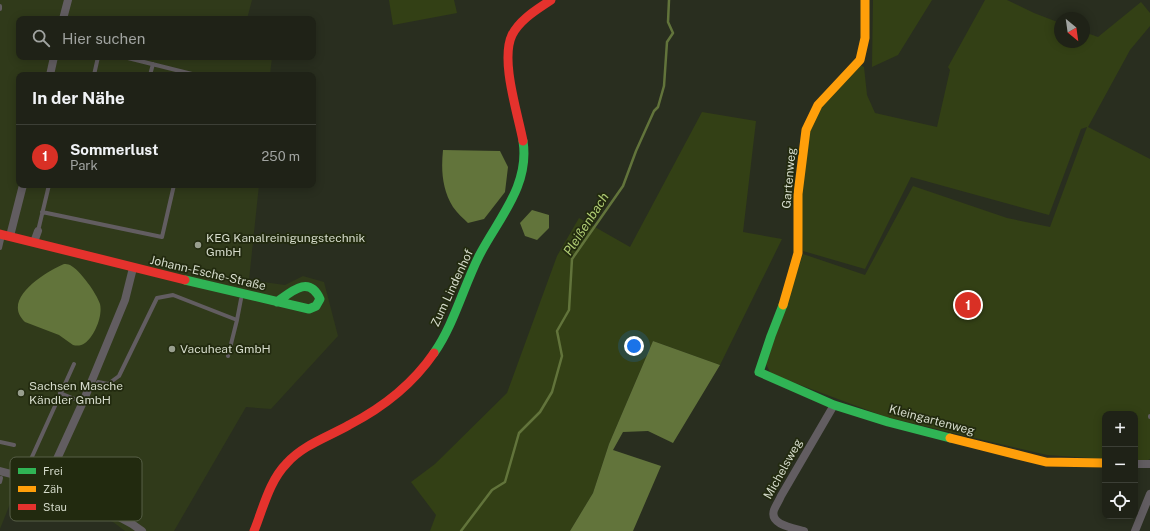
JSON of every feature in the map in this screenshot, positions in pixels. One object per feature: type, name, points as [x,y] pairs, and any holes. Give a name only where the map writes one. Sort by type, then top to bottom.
[{"type":"street","points":[[64,16],[68,0]]},
{"type":"street","name":"Zum Lindenhof","points":[[254,531],[281,470],[293,458],[311,445],[357,421],[388,402],[415,377],[435,351],[452,318],[480,255],[506,212],[520,182],[524,158],[522,137],[507,51],[508,42],[516,28],[551,0]]},
{"type":"street","name":"Gartenweg","points":[[759,372],[785,301],[798,253],[798,194],[806,130],[818,105],[860,60],[864,38],[864,0]]},
{"type":"street","points":[[51,72],[53,60]]},
{"type":"street","points":[[4,235],[22,188]]},
{"type":"street","points":[[34,242],[38,231]]},
{"type":"street","name":"Johann-Esche-Straße","points":[[4,235],[242,297],[277,302]]},
{"type":"street","name":"Johann-Esche-Straße","points":[[57,457],[80,401],[96,381],[125,300],[133,268]]},
{"type":"street","name":"Kleingartenweg","points":[[759,372],[834,405],[888,422],[1046,462],[1102,463]]},
{"type":"street","name":"Michelsweg","points":[[804,531],[778,522],[774,515],[774,511],[781,496],[834,405]]},
{"type":"street","points":[[1138,464],[1150,464]]},
{"type":"street","points":[[0,477],[10,478]]},
{"type":"street","points":[[1135,531],[1150,494]]},
{"type":"street","points":[[126,521],[142,531]]},
{"type":"lane","points":[[95,72],[97,60]]},
{"type":"lane","points":[[136,60],[184,72]]},
{"type":"lane","points":[[151,72],[153,64]]},
{"type":"lane","points":[[38,231],[48,188]]},
{"type":"lane","points":[[42,212],[162,237],[173,188]]},
{"type":"lane","points":[[0,248],[4,235]]},
{"type":"lane","points":[[96,381],[108,384],[119,376],[157,298],[173,295],[236,320]]},
{"type":"lane","points":[[228,356],[242,297]]},
{"type":"lane","points":[[32,457],[74,364]]},
{"type":"lane","points":[[60,394],[80,401]]},
{"type":"lane","points":[[0,442],[14,445]]},
{"type":"shaded area","points":[[0,0],[252,0],[248,16],[16,16],[16,60],[272,60],[270,72],[16,72],[16,188],[259,188],[249,280],[285,285],[303,276],[324,282],[338,336],[271,409],[246,407],[174,531],[125,531],[110,521],[142,521],[142,457],[10,457],[10,504],[0,529]]},
{"type":"shaded area","points":[[389,0],[454,0],[457,13],[393,25]]},
{"type":"shaded area","points":[[873,0],[932,0],[898,55],[872,67]]},
{"type":"shaded area","points":[[985,0],[1007,0],[1054,21],[1054,48],[1090,48],[1090,34],[1098,37],[1141,2],[1150,13],[1150,26],[1130,50],[1088,127],[1150,159],[1150,459],[1144,462],[1138,461],[1138,411],[1102,411],[1102,459],[1047,455],[886,417],[771,374],[766,364],[803,254],[865,275],[913,186],[1007,218],[1050,227],[1087,127],[1081,129],[1049,215],[911,177],[865,269],[803,251],[800,194],[809,128],[821,105],[860,65],[864,67],[867,95],[875,113],[937,127],[950,70],[948,67]]},
{"type":"shaded area","points":[[702,112],[756,121],[743,232],[782,239],[720,365],[653,341],[609,444],[593,493],[570,531],[430,531],[436,515],[411,482],[435,464],[507,393],[557,256],[579,218],[630,247]]},
{"type":"shaded area","points":[[443,150],[500,151],[508,167],[505,192],[484,219],[468,223],[453,207],[444,186],[442,165]]},
{"type":"shaded area","points":[[532,210],[549,215],[549,228],[537,240],[525,236],[520,223]]},
{"type":"shaded area","points":[[64,264],[74,268],[88,283],[100,304],[101,309],[97,326],[92,336],[84,344],[78,346],[73,345],[59,335],[25,322],[19,313],[18,304],[22,295],[29,287],[47,273]]},
{"type":"shaded area","points":[[653,341],[720,365],[673,443],[648,431],[623,432],[613,450],[661,466],[633,531],[570,531],[593,493],[609,444]]},
{"type":"waterway","name":"Pleißenbach","points":[[461,531],[492,490],[505,482],[519,433],[540,412],[552,392],[562,356],[557,331],[569,310],[572,259],[623,186],[636,151],[654,111],[658,107],[664,86],[667,42],[673,33],[668,22],[669,0]]},
{"type":"traffic: fast","points":[[434,353],[453,318],[479,256],[511,202],[522,173],[524,157],[523,141]]},
{"type":"traffic: fast","points":[[185,280],[309,309],[316,306],[320,299],[316,292],[311,288],[300,287],[294,290],[288,294],[283,298],[277,302]]},
{"type":"traffic: fast","points":[[783,305],[759,372],[834,405],[888,422],[950,438]]},
{"type":"traffic: slow","points":[[783,305],[798,253],[798,194],[806,130],[818,105],[860,60],[865,38],[865,0]]},
{"type":"traffic: slow","points":[[950,438],[1046,462],[1102,463]]},
{"type":"traffic: jam","points":[[523,141],[511,87],[508,58],[509,46],[515,29],[530,15],[551,0]]},
{"type":"traffic: jam","points":[[0,234],[185,280]]},
{"type":"traffic: jam","points":[[254,531],[271,487],[281,470],[293,457],[308,446],[373,411],[396,395],[416,375],[434,353]]},
{"type":"place","name":"KEG Kanalreinigungstechnik GmbH","points":[[198,245]]},
{"type":"place","name":"Sommerlust","points":[[968,305]]},
{"type":"place","name":"Vacuheat GmbH","points":[[172,349]]},
{"type":"place","name":"Sachsen Masche Kändler GmbH","points":[[21,393]]}]
